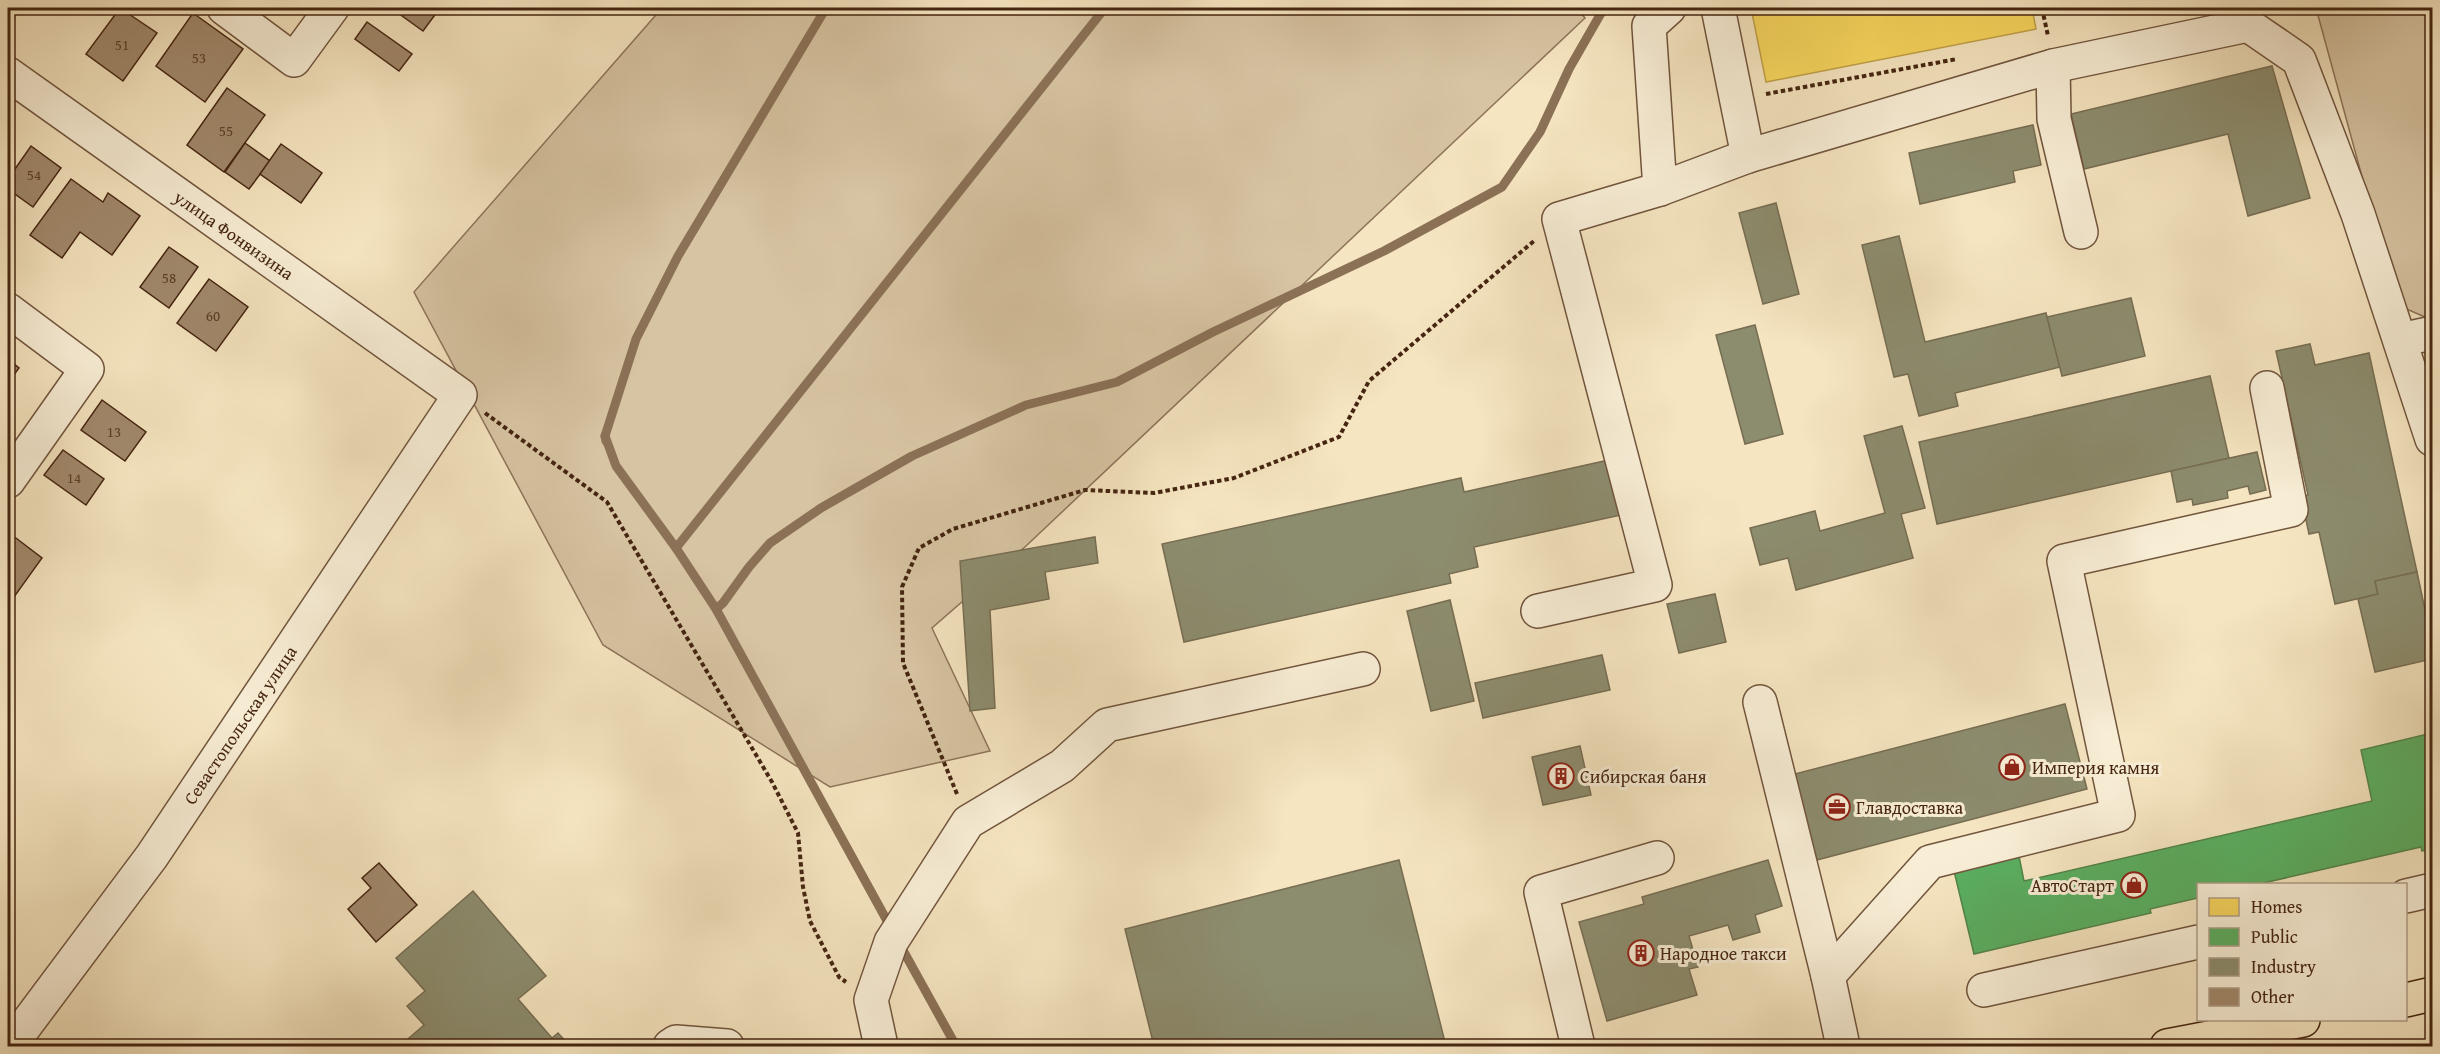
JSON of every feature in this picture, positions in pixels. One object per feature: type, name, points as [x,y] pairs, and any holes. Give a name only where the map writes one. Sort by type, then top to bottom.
[{"type":"main road","points":[[2407,1000],[2433,994]]},
{"type":"main road","points":[[2167,1047],[2299,1021]]},
{"type":"street","points":[[224,8],[294,60],[332,8]]},
{"type":"street","points":[[1660,189],[1649,26],[1669,8]]},
{"type":"street","points":[[1718,8],[1748,156]]},
{"type":"street","points":[[1538,611],[1655,585],[1559,219],[1660,189],[1748,156],[2051,54],[2248,25],[2299,60],[2358,214],[2433,439]]},
{"type":"street","points":[[2051,54],[2054,119],[2081,232]]},
{"type":"street","name":"улица Фонвизина","points":[[8,74],[460,395]]},
{"type":"street","points":[[8,310],[87,369],[8,481]]},
{"type":"street","points":[[2400,340],[2433,333]]},
{"type":"street","points":[[1828,976],[1930,862],[2118,815],[2064,561],[2292,510],[2267,388]]},
{"type":"street","name":"Севастопольская улица","points":[[10,1047],[152,856],[460,395]]},
{"type":"street","points":[[880,1047],[871,1000],[897,934],[968,822],[1062,766],[1107,725],[1363,669]]},
{"type":"street","points":[[1760,702],[1828,976],[1843,1047]]},
{"type":"street","points":[[1578,1047],[1540,892],[1657,858]]},
{"type":"street","points":[[2407,896],[2433,890]]},
{"type":"street","points":[[1984,990],[2197,942]]},
{"type":"street","points":[[670,1047],[676,1042],[727,1047]]},
{"type":"path","points":[[2042,8],[2051,54]]},
{"type":"path","points":[[1756,96],[1967,57]]},
{"type":"path","points":[[968,822],[903,663],[902,587],[919,548],[953,529],[1085,490],[1154,493],[1234,478],[1339,437],[1369,381],[1559,219]]},
{"type":"path","points":[[460,395],[608,502],[772,782],[798,832],[803,887],[810,921],[838,977],[871,1000]]},
{"type":"shaded area","points":[[662,8],[1576,8],[1585,18],[1026,546],[932,628],[990,751],[830,787],[603,645],[414,292]]},
{"type":"shaded area","points":[[2316,8],[2432,8],[2432,320],[2397,305]]},
{"type":"building: Homes","points":[[1751,8],[2032,8],[2036,29],[1766,82]]},
{"type":"building: Public","points":[[2432,733],[2432,848],[2422,851],[2421,847],[2263,883],[2197,883],[2197,898],[2150,909],[2151,913],[1974,954],[1954,871],[2019,856],[2024,881],[2372,801],[2361,750]]},
{"type":"building: Industry","points":[[2272,66],[2310,198],[2248,216],[2228,134],[2084,169],[2071,114]]},
{"type":"building: Industry","points":[[2033,125],[2041,165],[2013,171],[2015,182],[1920,204],[1909,153]]},
{"type":"building: Industry","points":[[1776,203],[1799,294],[1763,304],[1739,213]]},
{"type":"building: Industry","points":[[1899,236],[1925,342],[2046,313],[2060,367],[1955,393],[1958,406],[1919,416],[1908,374],[1894,377],[1862,245]]},
{"type":"building: Industry","points":[[2131,298],[2145,356],[2062,376],[2047,317]]},
{"type":"building: Industry","points":[[1755,325],[1783,434],[1745,444],[1716,335]]},
{"type":"building: Industry","points":[[2310,344],[2315,365],[2369,353],[2417,572],[2375,581],[2378,594],[2335,604],[2319,532],[2309,534],[2301,497],[2308,495],[2276,351]]},
{"type":"building: Industry","points":[[2210,376],[2229,458],[1937,524],[1919,442]]},
{"type":"building: Industry","points":[[1902,426],[1925,508],[1901,514],[1913,558],[1796,590],[1788,558],[1760,565],[1750,528],[1815,511],[1820,531],[1885,513],[1864,436]]},
{"type":"building: Industry","points":[[2257,452],[2266,490],[2250,494],[2248,486],[2227,491],[2228,498],[2193,505],[2192,499],[2177,502],[2171,471]]},
{"type":"building: Industry","points":[[1609,460],[1621,515],[1474,547],[1478,567],[1449,574],[1451,583],[1184,642],[1162,544],[1461,478],[1464,492]]},
{"type":"building: Industry","points":[[1095,537],[1098,563],[1045,572],[1049,599],[990,610],[995,708],[970,711],[960,561]]},
{"type":"building: Industry","points":[[2417,572],[2432,643],[2432,659],[2375,672],[2358,599],[2378,594],[2375,581]]},
{"type":"building: Industry","points":[[1715,594],[1726,642],[1679,653],[1667,604]]},
{"type":"building: Industry","points":[[1450,600],[1474,701],[1431,711],[1407,611]]},
{"type":"building: Industry","points":[[1602,655],[1610,690],[1483,718],[1475,683]]},
{"type":"building: Industry","points":[[2065,704],[2087,789],[1813,861],[1791,775]]},
{"type":"building: Industry","name":"Сибирская баня","points":[[1580,746],[1591,795],[1543,805],[1532,757]]},
{"type":"building: Industry","points":[[1399,860],[1446,1046],[1154,1046],[1125,929]]},
{"type":"building: Industry","name":"Народное такси","points":[[1768,860],[1782,906],[1755,915],[1760,932],[1733,940],[1728,925],[1689,936],[1698,967],[1689,969],[1697,995],[1607,1021],[1579,922],[1644,904],[1642,897]]},
{"type":"building: Industry","points":[[473,891],[546,976],[518,999],[552,1038],[558,1033],[570,1046],[401,1045],[424,1025],[407,1006],[425,991],[396,958]]},
{"type":"building: Other","points":[[8,8],[21,8],[11,21],[8,18]]},
{"type":"building: Other","points":[[120,8],[157,33],[123,81],[86,54]]},
{"type":"building: Other","points":[[391,8],[440,8],[423,31]]},
{"type":"building: Other","points":[[193,13],[243,49],[205,102],[156,66]]},
{"type":"building: Other","points":[[367,22],[412,54],[399,71],[355,39]]},
{"type":"building: Other","points":[[227,88],[265,115],[224,172],[187,145]]},
{"type":"building: Other","points":[[245,143],[270,161],[249,189],[225,172]]},
{"type":"building: Other","points":[[281,144],[322,173],[301,203],[260,174]]},
{"type":"building: Other","points":[[31,146],[61,168],[33,207],[8,189],[8,179]]},
{"type":"building: Other","points":[[71,179],[103,202],[108,193],[140,216],[112,255],[80,232],[62,258],[30,235]]},
{"type":"building: Other","points":[[169,247],[198,267],[169,308],[140,287]]},
{"type":"building: Other","points":[[209,279],[248,307],[216,351],[177,323]]},
{"type":"building: Other","points":[[8,359],[19,368],[8,383]]},
{"type":"building: Other","points":[[102,400],[146,432],[125,461],[81,430]]},
{"type":"building: Other","points":[[63,450],[104,479],[86,505],[44,475]]},
{"type":"building: Other","points":[[8,532],[42,558],[14,597],[8,592]]},
{"type":"building: Other","points":[[379,863],[417,905],[376,942],[348,909],[371,888],[362,878]]},
{"type":"waterway","points":[[606,441],[605,436],[636,339],[678,256],[826,8]]},
{"type":"waterway","points":[[676,548],[1105,8]]},
{"type":"waterway","points":[[716,609],[770,543],[821,508],[912,456],[1026,405],[1117,382],[1213,332],[1384,251],[1502,187],[1540,132],[1569,69],[1604,8]]},
{"type":"waterway","points":[[605,436],[616,466],[676,548],[716,609],[891,928]]},
{"type":"waterway","points":[[899,943],[956,1046]]},
{"type":"place","name":"Империя камня","points":[[2012,767]]},
{"type":"place","name":"Сибирская баня","points":[[1561,776]]},
{"type":"place","name":"Главдоставка","points":[[1837,807]]},
{"type":"place","name":"АвтоСтарт","points":[[2134,885]]},
{"type":"place","name":"Народное такси","points":[[1641,953]]}]
